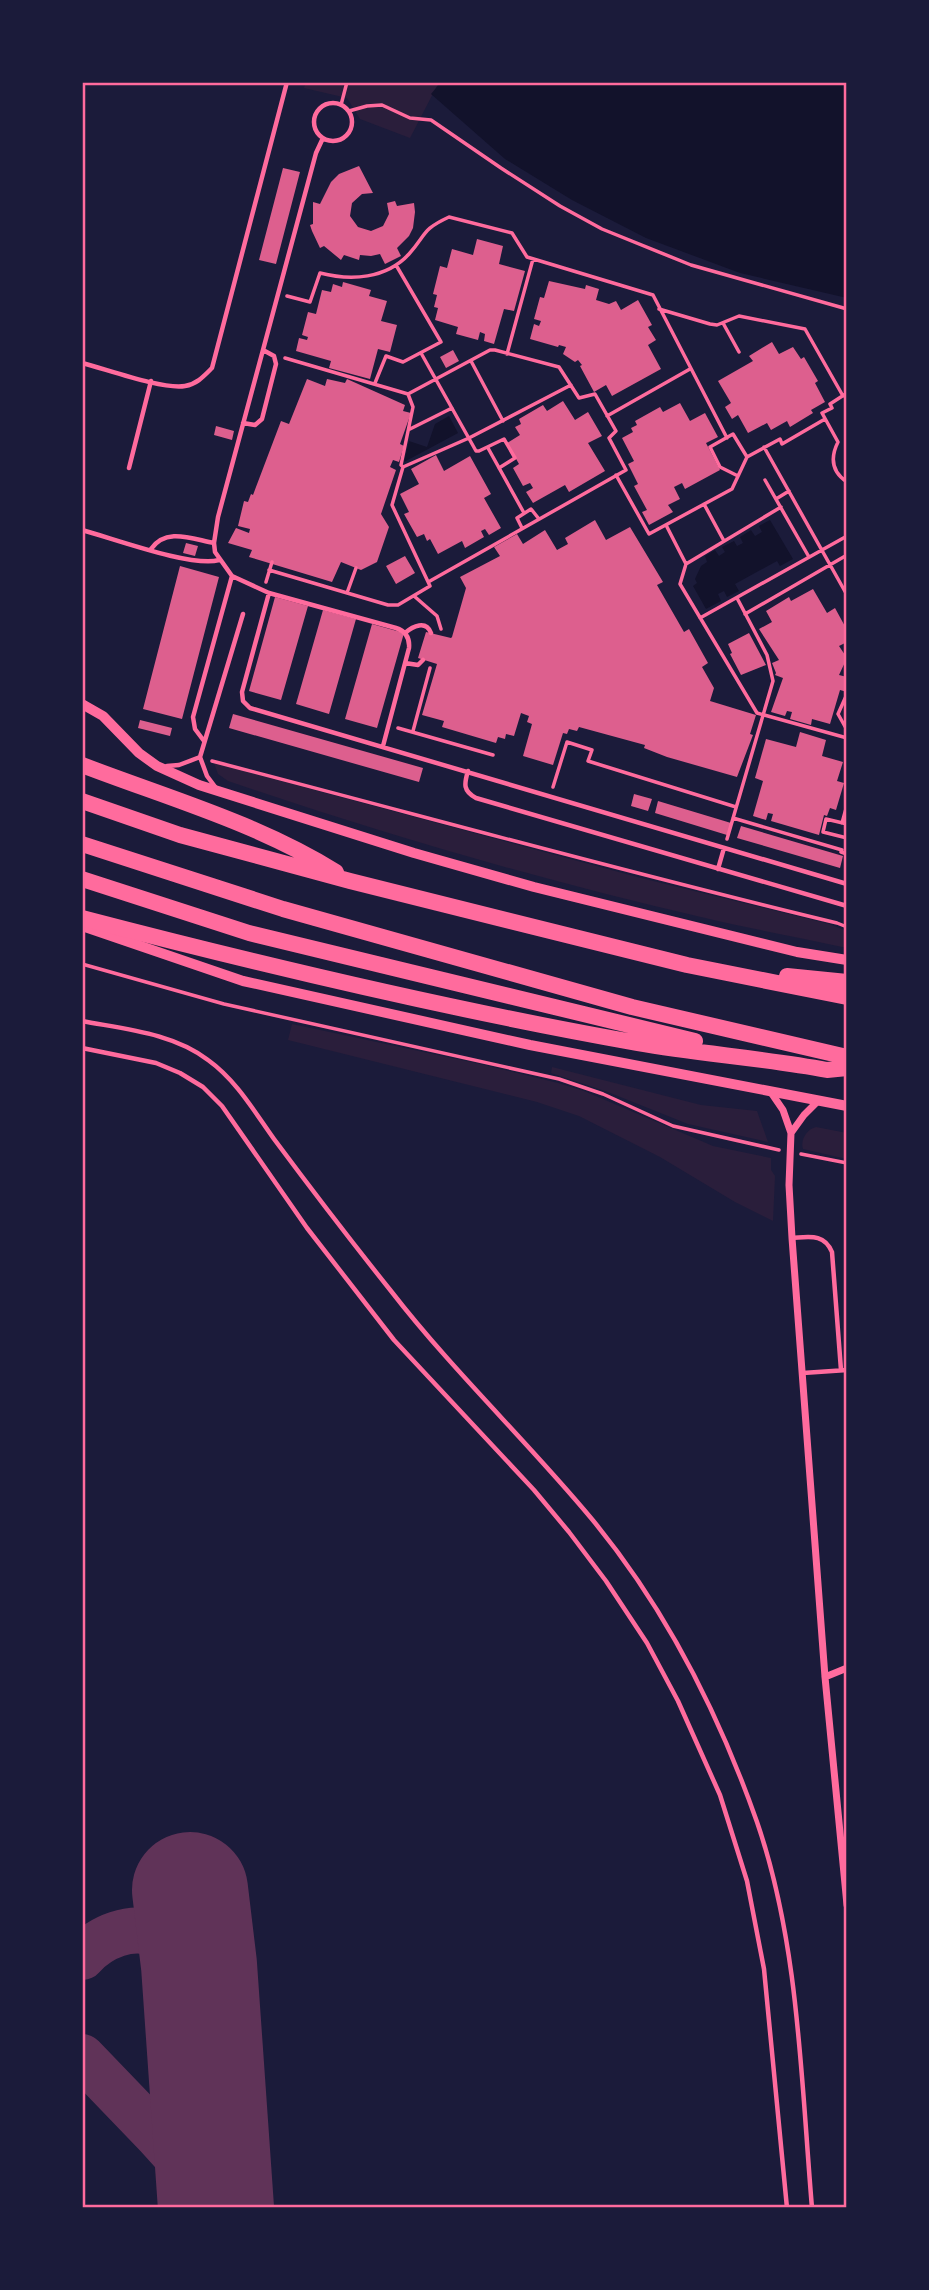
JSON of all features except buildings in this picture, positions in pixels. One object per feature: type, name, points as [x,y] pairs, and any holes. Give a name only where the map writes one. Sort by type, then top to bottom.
[{"type":"highway","points":[[82,765],[241,823],[303,853],[350,881]]},
{"type":"highway","points":[[82,801],[180,835],[350,881],[687,965],[847,997]]},
{"type":"highway","points":[[82,844],[283,909],[632,1007],[847,1058]]},
{"type":"highway","points":[[82,879],[249,933],[790,1063],[827,1070],[847,1068]]},
{"type":"highway","points":[[82,918],[239,959],[440,1004],[640,1043],[790,1063]]},
{"type":"highway","points":[[687,965],[847,982]]},
{"type":"street","points":[[82,704],[103,716],[129,744],[157,766],[220,792],[414,853],[534,887],[797,951],[847,960]]},
{"type":"street","points":[[82,926],[243,981],[530,1045],[847,1106]]},
{"type":"street","points":[[770,1090],[783,1110],[791,1132],[789,1152],[792,1238],[825,1676],[847,1905]]},
{"type":"street","points":[[791,1132],[819,1100]]},
{"type":"street","points":[[825,1676],[847,1668]]},
{"type":"lane","points":[[82,363],[168,386],[185,386],[200,380],[212,368],[287,82]]},
{"type":"lane","points":[[329,104],[341,105],[349,111],[352,122],[345,138],[334,142],[318,134],[314,122],[318,111],[329,104]]},
{"type":"lane","points":[[323,138],[316,153],[243,423],[218,517],[214,543],[219,561],[232,576],[266,592],[396,628],[405,633],[410,643],[383,746]]},
{"type":"lane","points":[[243,423],[255,425],[262,419],[276,365],[274,356],[263,350]]},
{"type":"lane","points":[[129,468],[150,381]]},
{"type":"lane","points":[[82,530],[199,562],[219,561]]},
{"type":"lane","points":[[151,549],[161,539],[172,535],[214,543]]},
{"type":"lane","points":[[204,742],[195,729],[193,717],[232,576]]},
{"type":"lane","points":[[266,592],[242,692],[243,701],[250,708],[847,884]]},
{"type":"lane","points":[[220,792],[207,776],[200,757],[243,614]]},
{"type":"lane","points":[[405,633],[414,626],[421,625],[427,627],[431,633]]},
{"type":"lane","points":[[405,663],[418,665],[423,660]]},
{"type":"lane","points":[[157,766],[179,765],[200,757]]},
{"type":"lane","points":[[468,771],[464,786],[466,791],[476,798],[847,906]]},
{"type":"lane","points":[[718,869],[724,848]]},
{"type":"lane","points":[[82,1021],[164,1038],[207,1058],[224,1073],[393,1294],[590,1518],[623,1561],[664,1623],[705,1700],[741,1780],[757,1822],[779,1898],[791,1977],[812,2208]]},
{"type":"lane","points":[[82,1048],[156,1063],[203,1087],[222,1106],[307,1228],[394,1340],[534,1490],[607,1581],[647,1643],[678,1701],[720,1795],[747,1881],[764,1969],[787,2208]]},
{"type":"lane","points":[[792,1238],[816,1237],[829,1245],[832,1252],[844,1370],[802,1373]]},
{"type":"path","points":[[341,105],[347,82]]},
{"type":"path","points":[[349,111],[382,105],[410,118],[431,120],[500,168],[602,229],[691,265],[847,309]]},
{"type":"path","points":[[278,294],[310,302],[320,274],[338,278],[364,277],[396,265],[411,251],[426,229],[449,217],[512,233],[526,256],[651,293],[727,438]]},
{"type":"path","points":[[507,354],[533,259]]},
{"type":"path","points":[[375,383],[386,356],[403,362],[441,341],[396,265]]},
{"type":"path","points":[[659,309],[710,324],[723,323],[739,316],[805,329],[845,395],[830,404],[832,408],[822,413],[838,442],[832,457],[834,466],[847,482]]},
{"type":"path","points":[[723,323],[739,352]]},
{"type":"path","points":[[274,356],[408,394],[490,350],[559,367],[580,399],[595,394],[616,431],[609,438],[626,468],[430,581]]},
{"type":"path","points":[[421,353],[476,451],[505,439],[515,458],[499,468]]},
{"type":"path","points":[[471,361],[503,421]]},
{"type":"path","points":[[607,416],[691,369]]},
{"type":"path","points":[[403,467],[469,438],[571,385]]},
{"type":"path","points":[[269,570],[398,606],[430,586],[430,581],[392,505],[410,429],[413,407],[408,394]]},
{"type":"path","points":[[410,429],[452,408]]},
{"type":"path","points":[[615,475],[649,534],[732,489],[747,457],[780,439],[782,444],[825,419]]},
{"type":"path","points":[[738,476],[720,467],[710,447],[733,434],[747,457]]},
{"type":"path","points":[[488,447],[524,513]]},
{"type":"path","points":[[764,447],[847,595]]},
{"type":"path","points":[[765,480],[810,557]]},
{"type":"path","points":[[776,499],[789,491]]},
{"type":"path","points":[[704,504],[724,541]]},
{"type":"path","points":[[781,507],[686,564],[680,584],[757,713],[847,738]]},
{"type":"path","points":[[522,528],[517,518],[524,513],[532,509],[539,519]]},
{"type":"path","points":[[666,525],[686,564]]},
{"type":"path","points":[[700,618],[847,536]]},
{"type":"path","points":[[745,614],[847,555]]},
{"type":"path","points":[[266,592],[272,562]]},
{"type":"path","points":[[347,593],[356,568]]},
{"type":"path","points":[[414,596],[437,616],[440,622],[439,635]]},
{"type":"path","points":[[724,848],[773,681],[767,655],[737,598]]},
{"type":"path","points":[[413,732],[432,663]]},
{"type":"path","points":[[847,694],[838,714],[847,730]]},
{"type":"path","points":[[389,725],[493,755]]},
{"type":"path","points":[[551,795],[567,742],[592,750],[588,761],[736,807]]},
{"type":"path","points":[[200,757],[847,927]]},
{"type":"path","points":[[847,805],[844,824],[826,819],[823,832],[847,838]]},
{"type":"path","points":[[733,818],[847,854]]},
{"type":"path","points":[[831,847],[834,835]]},
{"type":"path","points":[[82,964],[224,1004],[559,1079],[603,1094],[673,1126],[847,1163]]},
{"type":"shaded area","points":[[306,82],[439,82],[410,138],[360,119],[347,98],[304,88]]},
{"type":"shaded area","points":[[441,82],[847,82],[847,298],[740,273],[646,238],[572,200],[505,159],[431,94]]},
{"type":"shaded area","points":[[449,416],[458,433],[404,462],[409,441],[427,447],[435,424]]},
{"type":"shaded area","points":[[770,520],[793,559],[780,566],[777,561],[735,584],[739,591],[727,597],[724,591],[718,594],[721,601],[706,609],[693,586],[697,583],[695,579],[701,566],[707,562],[705,556],[715,550],[719,556],[725,552],[722,547],[734,541],[737,546],[743,543],[740,537],[751,530],[755,536],[762,532],[759,526]]},
{"type":"shaded area","points":[[214,763],[641,878],[829,924],[847,931],[847,948],[641,903],[463,855],[228,781],[218,774]]},
{"type":"shaded area","points":[[292,1024],[558,1083],[584,1091],[713,1146],[771,1158],[771,1170],[775,1176],[773,1221],[735,1202],[660,1157],[579,1116],[537,1102],[288,1040]]},
{"type":"shaded area","points":[[552,1067],[701,1105],[757,1111],[768,1142],[688,1124],[551,1073]]},
{"type":"shaded area","points":[[816,1127],[847,1133],[847,1159],[803,1149],[805,1135]]},
{"type":"taxiway","points":[[82,1957],[107,1938],[127,1931],[138,1931],[158,1935],[199,1965]]},
{"type":"taxiway","points":[[82,2057],[195,2177],[210,2208]]},
{"type":"runway","points":[[190,1890],[199,1965],[216,2208]]}]
